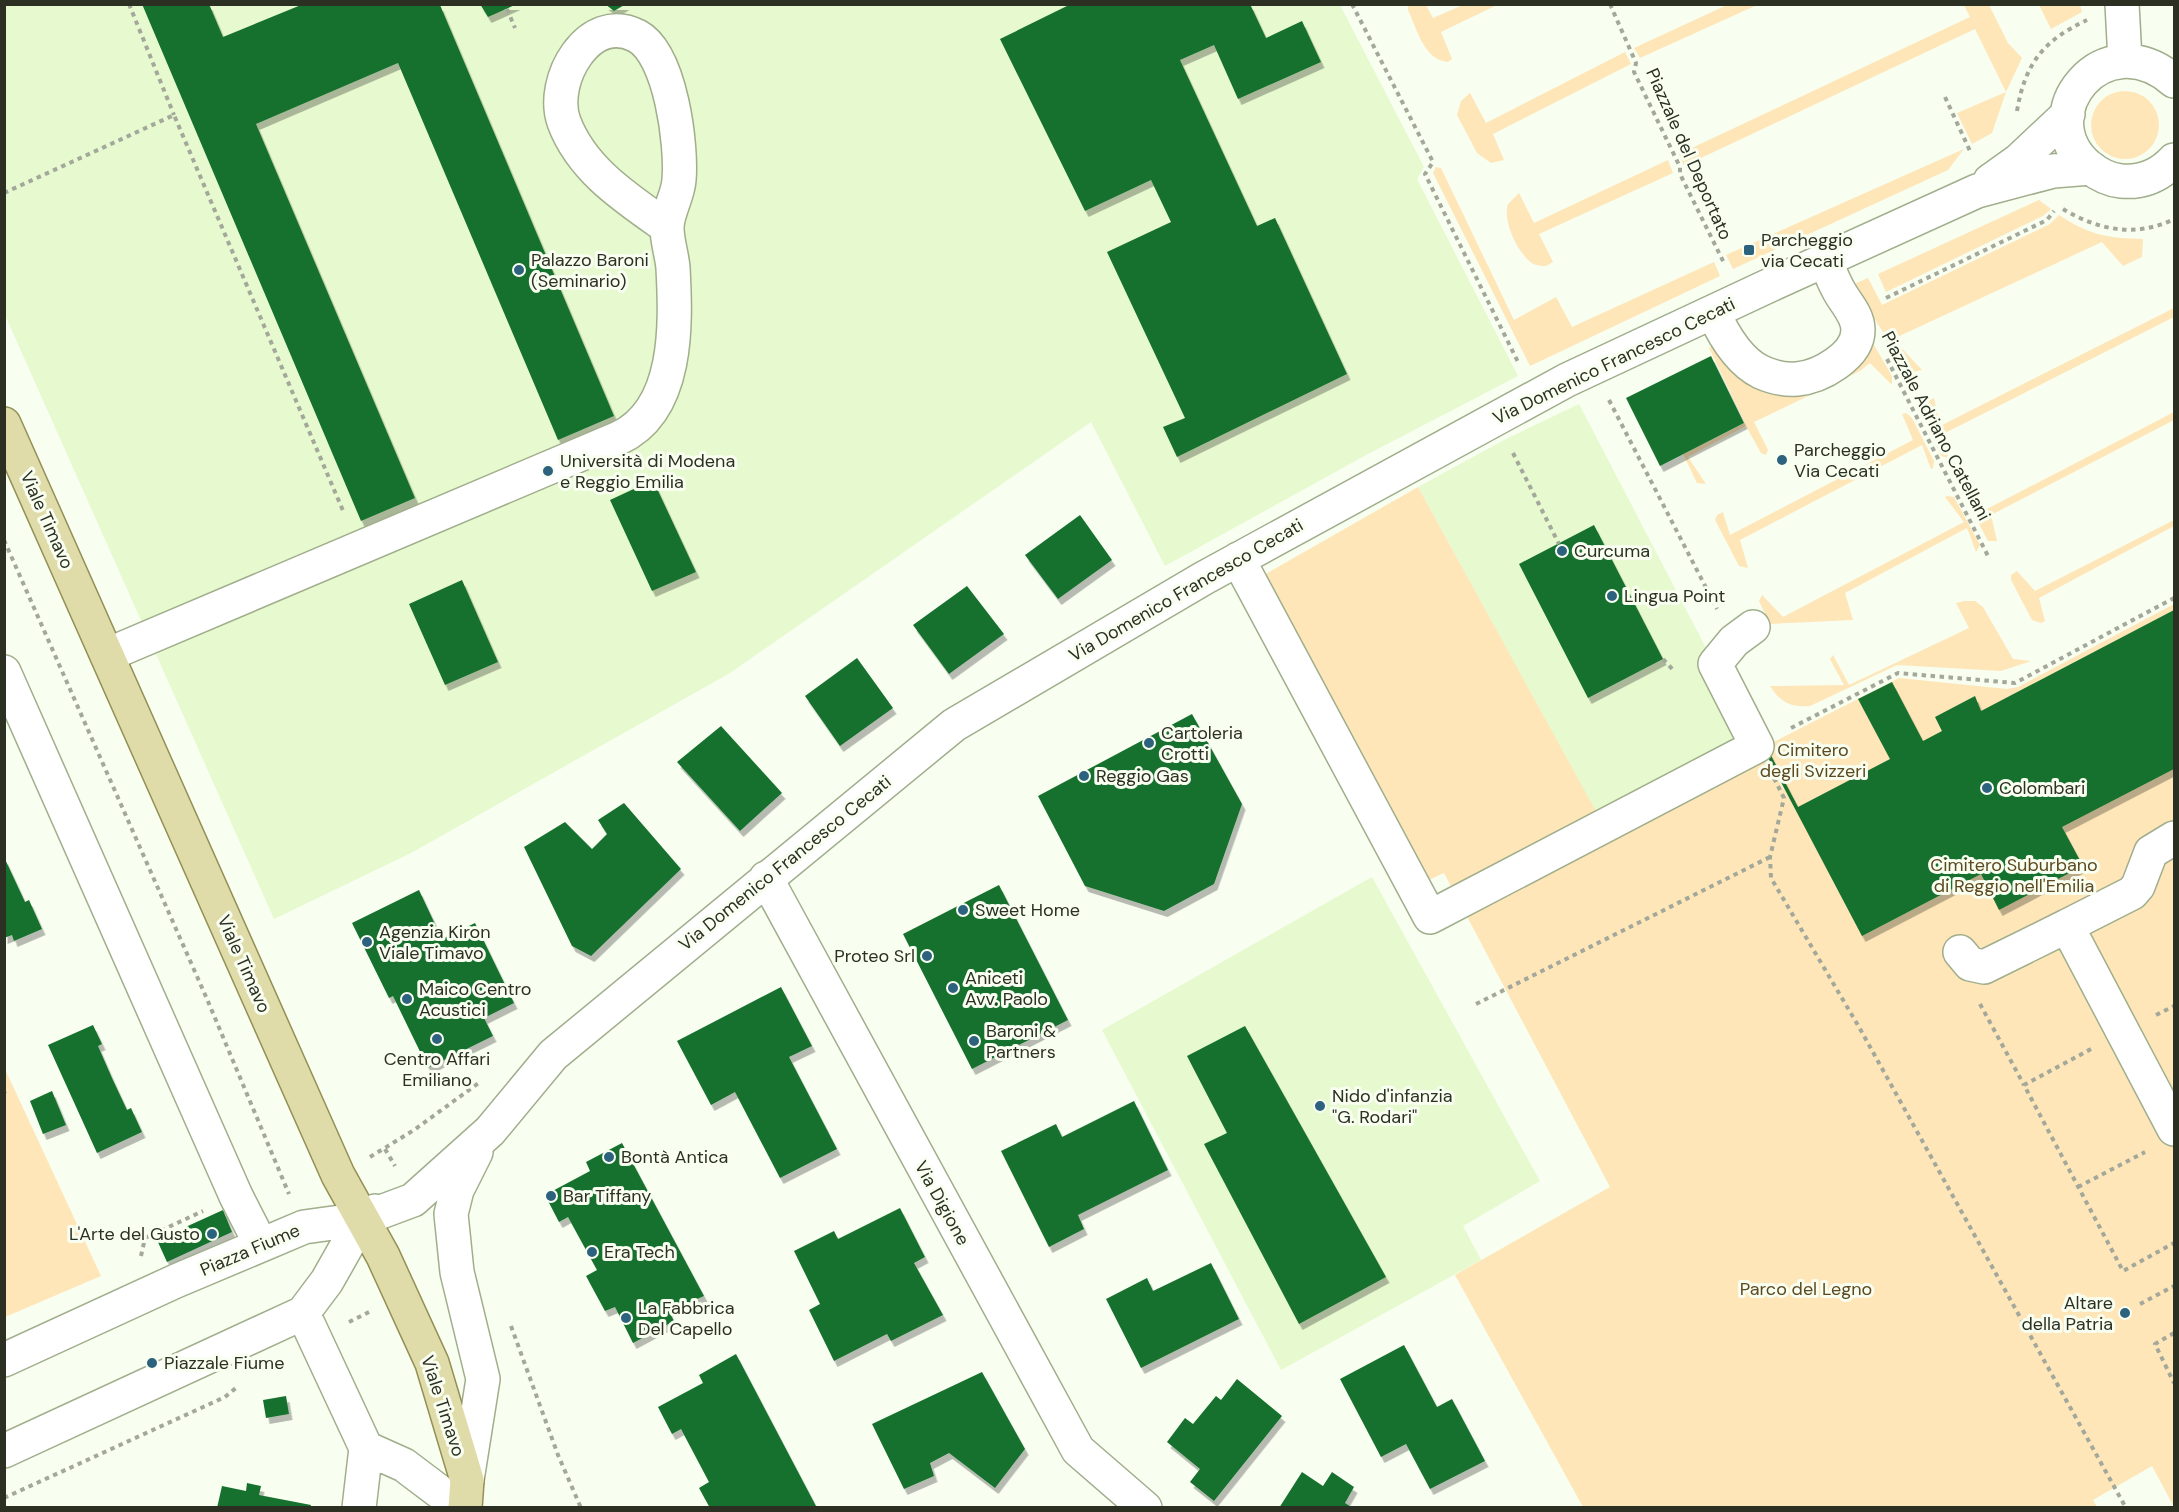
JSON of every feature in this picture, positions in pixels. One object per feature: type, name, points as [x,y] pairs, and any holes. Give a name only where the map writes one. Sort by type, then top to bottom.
[{"type":"main road","name":"Viale Timavo","points":[[4,424],[338,1175],[383,1256],[432,1363],[465,1498]]},
{"type":"street","points":[[2122,4],[2125,60]]},
{"type":"street","points":[[107,655],[634,431],[658,400],[669,363],[674,310],[673,265],[667,227],[679,181],[680,150],[670,94],[662,71],[639,37],[621,32],[605,33],[588,42],[575,54],[568,68],[560,107],[564,121],[581,154],[604,180],[667,227]]},
{"type":"street","points":[[2170,75],[2144,62],[2125,60],[2105,65],[2088,75],[2076,90],[2067,125],[2072,145],[2081,160],[2113,180],[2132,182],[2150,178],[2167,169],[2175,160]]},
{"type":"street","points":[[1977,191],[2018,161],[2068,114]]},
{"type":"street","points":[[1977,191],[2053,171],[2091,168]]},
{"type":"street","name":"Via Domenico Francesco Cecati","points":[[362,1219],[490,1131],[553,1055],[954,725],[1238,559],[1567,380],[1977,191]]},
{"type":"street","points":[[1713,312],[1722,333],[1742,356],[1761,372],[1776,378],[1798,379],[1832,365],[1850,350],[1858,328],[1854,314],[1836,286],[1825,260]]},
{"type":"street","points":[[1238,559],[1430,917],[1757,746],[1715,664],[1743,634]]},
{"type":"street","points":[[4,672],[236,1196],[261,1245]]},
{"type":"street","points":[[1960,952],[1970,964],[1984,968],[2132,893],[2139,886],[2151,852],[2175,838]]},
{"type":"street","name":"Via Digione","points":[[766,878],[1078,1450],[1145,1508]]},
{"type":"street","points":[[2067,926],[2124,1032],[2165,1138]]},
{"type":"street","points":[[366,1448],[404,1465],[465,1498],[483,1379],[457,1272],[451,1214],[456,1190],[490,1131]]},
{"type":"street","points":[[4,1451],[303,1313],[327,1281],[362,1219]]},
{"type":"street","name":"Piazza Fiume","points":[[4,1360],[304,1227],[362,1219]]},
{"type":"street","points":[[303,1313],[366,1448],[359,1508]]},
{"type":"path","points":[[129,4],[358,547]]},
{"type":"path","points":[[1352,4],[1433,162],[1425,174],[1522,369]]},
{"type":"path","name":"Piazzale del Deportato","points":[[1610,4],[1636,63],[1634,72],[1728,272]]},
{"type":"path","points":[[507,9],[515,28]]},
{"type":"path","points":[[1945,97],[1972,156]]},
{"type":"path","points":[[4,193],[174,115]]},
{"type":"path","points":[[1881,291],[1885,299],[2047,220],[2058,206],[2086,223],[2111,230],[2150,229],[2175,219]]},
{"type":"path","name":"Piazzale Adriano Catellani","points":[[1858,328],[1871,330],[1909,397],[1988,555]]},
{"type":"path","points":[[1605,393],[1743,634]]},
{"type":"path","points":[[1511,449],[1559,544]]},
{"type":"path","points":[[4,540],[207,999],[304,1227]]},
{"type":"path","points":[[2126,1508],[1859,1027],[1773,881],[1769,870],[1770,857],[1784,798],[1757,746],[1898,673],[2015,683],[2175,598]]},
{"type":"path","points":[[1663,659],[1674,671]]},
{"type":"path","points":[[1476,1004],[1770,857]]},
{"type":"path","points":[[1976,997],[2123,1271],[2175,1243]]},
{"type":"path","points":[[2024,1085],[2124,1032]]},
{"type":"path","points":[[2078,1187],[2165,1138]]},
{"type":"path","points":[[2140,1304],[2175,1286]]},
{"type":"path","points":[[510,1324],[558,1455],[581,1508]]},
{"type":"path","points":[[2175,1333],[2155,1344],[2175,1383]]},
{"type":"shaded area","name":"Università di Modena e Reggio Emilia","points":[[4,5],[1340,5],[1424,167],[1417,179],[1518,376],[1368,454],[1165,566],[1091,422],[730,673],[411,853],[274,919],[5,315]]},
{"type":"shaded area","points":[[1579,404],[1757,746],[1604,827],[1418,487],[1506,439]]},
{"type":"shaded area","name":"Nido d'infanzia \"G. Rodari\"","points":[[1372,877],[1540,1181],[1463,1226],[1481,1260],[1281,1370],[1102,1030]]},
{"type":"green space","points":[[1408,5],[1426,5],[1433,18],[1463,5],[1497,5],[1441,32],[1452,59],[1448,62],[1433,56],[1427,50],[1408,10]]},
{"type":"green space","points":[[1727,5],[1757,5],[1640,58],[1634,48]]},
{"type":"green space","points":[[1964,5],[1989,5],[2008,43],[2022,58],[2006,92],[1975,29],[1684,166],[1679,154],[1970,17]]},
{"type":"green space","points":[[2039,5],[2080,5],[2082,12],[2051,29]]},
{"type":"green space","points":[[1625,52],[1631,64],[1493,134],[1504,160],[1491,163],[1477,153],[1457,115],[1461,101],[1470,93],[1486,123]]},
{"type":"green space","points":[[2132,91],[2144,97],[2153,106],[2159,118],[2157,138],[2149,149],[2132,159],[2118,159],[2101,149],[2093,138],[2091,118],[2101,101],[2112,93]]},
{"type":"green space","points":[[2006,92],[1992,133],[1972,144],[1957,113]]},
{"type":"green space","points":[[1964,149],[1948,170],[1733,269],[1726,255]]},
{"type":"green space","points":[[1668,160],[1673,173],[1539,234],[1553,262],[1546,266],[1537,265],[1527,259],[1512,236],[1507,219],[1508,204],[1519,193],[1534,223]]},
{"type":"green space","points":[[1436,167],[1441,168],[1514,320],[1556,297],[1572,327],[1714,262],[1720,276],[1530,366],[1433,173]]},
{"type":"green space","points":[[2039,200],[2051,209],[2043,216],[1886,292],[1878,274]]},
{"type":"green space","points":[[2059,215],[2080,227],[2099,234],[2143,239],[2142,257],[2123,266],[2102,242],[1893,339],[1922,370],[1908,373],[1896,363],[1883,332],[1852,285],[1868,278],[1882,305],[2050,224]]},
{"type":"green space","points":[[2174,308],[2174,317],[1945,433],[1948,458],[1941,456],[1924,418],[1930,400],[1934,398],[1940,426]]},
{"type":"green space","points":[[1870,338],[1892,376],[1892,385],[1870,363],[1860,371],[1754,422],[1768,450],[1766,455],[1761,453],[1746,426],[1688,457],[1706,484],[1697,483],[1683,454],[1745,423],[1709,348],[1718,343],[1763,383]]},
{"type":"green space","points":[[2174,412],[2174,420],[1991,515],[1997,541],[1988,541],[1964,495],[1970,487],[1987,509]]},
{"type":"green space","points":[[1906,413],[1912,418],[1934,461],[1933,468],[1931,469],[1922,445],[1740,540],[1748,568],[1739,566],[1715,520],[1717,515],[1723,512],[1730,535],[1913,440],[1902,414]]},
{"type":"green space","name":"Parco del Legno","points":[[1418,487],[1604,826],[1757,746],[1789,797],[1766,746],[1899,678],[2007,689],[2018,687],[2174,604],[2174,1507],[2152,1466],[2093,1500],[2097,1507],[1583,1507],[1455,1275],[1610,1187],[1444,873],[1418,885],[1250,583]]},
{"type":"green space","points":[[1945,497],[1954,497],[1980,545],[1976,552],[1967,528],[1845,593],[1853,620],[1770,624],[1759,601],[1762,595],[1783,617],[1964,522]]},
{"type":"green space","points":[[2174,520],[2174,526],[2039,598],[2045,621],[2041,623],[2032,620],[2011,580],[2011,575],[2017,571],[2035,591]]},
{"type":"green space","points":[[1975,601],[1983,607],[2013,659],[2031,661],[2001,671],[1897,665],[1810,706],[1787,703],[1770,686],[1844,685],[1830,659],[1833,655],[1849,685],[1969,628],[1956,603]]},
{"type":"green space","points":[[4,1067],[101,1276],[5,1317],[4,1317]]},
{"type":"building","name":"Palazzo Baroni (Seminario)","points":[[142,4],[209,4],[223,37],[301,5],[440,5],[614,416],[558,440],[398,63],[256,124],[415,498],[361,521]]},
{"type":"building","points":[[480,4],[517,4],[488,17]]},
{"type":"building","points":[[605,4],[626,4],[614,11]]},
{"type":"building","points":[[1071,4],[1250,4],[1266,38],[1302,21],[1321,62],[1238,99],[1214,45],[1180,60],[1257,226],[1275,218],[1347,374],[1177,457],[1163,427],[1185,418],[1107,252],[1171,222],[1151,180],[1085,211],[1000,39]]},
{"type":"building","points":[[1711,356],[1744,423],[1660,466],[1626,398]]},
{"type":"building","points":[[653,480],[696,572],[652,591],[610,500]]},
{"type":"building","points":[[1080,515],[1112,560],[1058,599],[1025,555]]},
{"type":"building","points":[[1594,525],[1663,659],[1588,698],[1519,564]]},
{"type":"building","points":[[462,580],[498,662],[445,685],[409,604]]},
{"type":"building","points":[[967,586],[1004,634],[949,674],[913,625]]},
{"type":"building","name":"Colombari","points":[[2174,610],[2174,769],[2062,827],[2083,866],[1999,910],[1981,874],[1862,936],[1763,748],[1766,746],[1798,807],[1890,759],[1858,699],[1892,682],[1923,741],[1942,731],[1935,717],[1975,696],[1981,711]]},
{"type":"building","points":[[857,658],[893,708],[840,746],[805,696]]},
{"type":"building","points":[[1192,714],[1242,804],[1214,884],[1164,911],[1085,886],[1038,796]]},
{"type":"building","points":[[721,726],[782,793],[740,831],[677,762]]},
{"type":"building","points":[[624,803],[681,869],[591,956],[572,946],[524,847],[565,822],[592,849],[607,834],[598,820]]},
{"type":"building","points":[[4,857],[25,902],[29,900],[42,929],[14,941],[12,935],[4,938]]},
{"type":"building","points":[[999,885],[1068,1020],[972,1069],[903,934]]},
{"type":"building","points":[[419,890],[442,939],[475,923],[514,1003],[484,1018],[493,1036],[428,1068],[393,996],[389,998],[352,923]]},
{"type":"building","points":[[781,987],[812,1046],[789,1057],[837,1149],[780,1178],[735,1092],[711,1105],[677,1041]]},
{"type":"building","points":[[93,1025],[102,1044],[98,1046],[112,1078],[127,1110],[131,1108],[142,1132],[97,1153],[48,1045]]},
{"type":"building","points":[[1245,1026],[1386,1277],[1299,1324],[1204,1144],[1227,1133],[1187,1056]]},
{"type":"building","points":[[52,1091],[66,1125],[43,1134],[30,1101]]},
{"type":"building","points":[[1134,1101],[1168,1170],[1078,1215],[1084,1229],[1049,1247],[1001,1151],[1056,1124],[1062,1137]]},
{"type":"building","points":[[622,1143],[704,1296],[669,1311],[674,1321],[633,1343],[615,1307],[605,1311],[586,1276],[597,1270],[568,1217],[559,1222],[545,1195],[590,1171],[586,1162]]},
{"type":"building","points":[[900,1208],[925,1257],[914,1263],[943,1315],[891,1341],[887,1334],[834,1361],[809,1310],[820,1304],[794,1251],[834,1231],[838,1239]]},
{"type":"building","points":[[223,1210],[232,1232],[167,1262],[157,1240]]},
{"type":"building","points":[[1211,1263],[1239,1319],[1141,1368],[1106,1299],[1147,1278],[1153,1291]]},
{"type":"building","points":[[1404,1345],[1437,1407],[1452,1399],[1485,1461],[1430,1489],[1406,1444],[1381,1457],[1340,1379]]},
{"type":"building","points":[[736,1354],[817,1508],[710,1508],[699,1488],[709,1482],[681,1429],[672,1434],[658,1407],[703,1383],[699,1375]]},
{"type":"building","points":[[982,1372],[1025,1449],[995,1488],[949,1453],[930,1463],[934,1476],[904,1489],[872,1424]]},
{"type":"building","points":[[1237,1379],[1282,1416],[1214,1501],[1190,1482],[1200,1469],[1167,1442],[1185,1418],[1193,1424],[1216,1396],[1221,1400]]},
{"type":"building","points":[[286,1396],[289,1414],[266,1418],[263,1400]]},
{"type":"building","points":[[1302,1472],[1323,1486],[1332,1472],[1354,1487],[1345,1503],[1353,1508],[1279,1508]]},
{"type":"building","points":[[247,1483],[261,1486],[259,1495],[311,1505],[310,1508],[217,1508],[222,1486],[246,1491]]},
{"type":"place","name":"Parcheggio via Cecati","points":[[1749,250]]},
{"type":"place","name":"Palazzo Baroni (Seminario)","points":[[519,270]]},
{"type":"place","name":"Parcheggio Via Cecati","points":[[1782,460]]},
{"type":"place","name":"Università di Modena e Reggio Emilia","points":[[548,471]]},
{"type":"place","name":"Curcuma","points":[[1562,551]]},
{"type":"place","name":"Lingua Point","points":[[1612,596]]},
{"type":"place","name":"Cartoleria Crotti","points":[[1149,743]]},
{"type":"place","name":"Reggio Gas","points":[[1084,776]]},
{"type":"place","name":"Colombari","points":[[1987,788]]},
{"type":"place","name":"Sweet Home","points":[[963,910]]},
{"type":"place","name":"Agenzia Kiron Viale Timavo","points":[[367,942]]},
{"type":"place","name":"Proteo Srl","points":[[927,956]]},
{"type":"place","name":"Aniceti Avv. Paolo","points":[[953,988]]},
{"type":"place","name":"Maico Centro Acustici","points":[[407,999]]},
{"type":"place","name":"Centro Affari Emiliano","points":[[437,1039]]},
{"type":"place","name":"Baroni & Partners","points":[[974,1041]]},
{"type":"place","name":"Nido d'infanzia \"G. Rodari\"","points":[[1320,1106]]},
{"type":"place","name":"Bontà Antica","points":[[609,1157]]},
{"type":"place","name":"Bar Tiffany","points":[[551,1196]]},
{"type":"place","name":"L'Arte del Gusto","points":[[212,1234]]},
{"type":"place","name":"Era Tech","points":[[592,1252]]},
{"type":"place","name":"Altare della Patria","points":[[2125,1313]]},
{"type":"place","name":"La Fabbrica Del Capello","points":[[626,1318]]},
{"type":"place","name":"Piazzale Fiume","points":[[152,1363]]},
{"type":"park label","name":"Cimitero degli Svizzeri","points":[[1813,760]]},
{"type":"park label","name":"Cimitero Suburbano di Reggio nell'Emilia","points":[[2014,875]]}]
